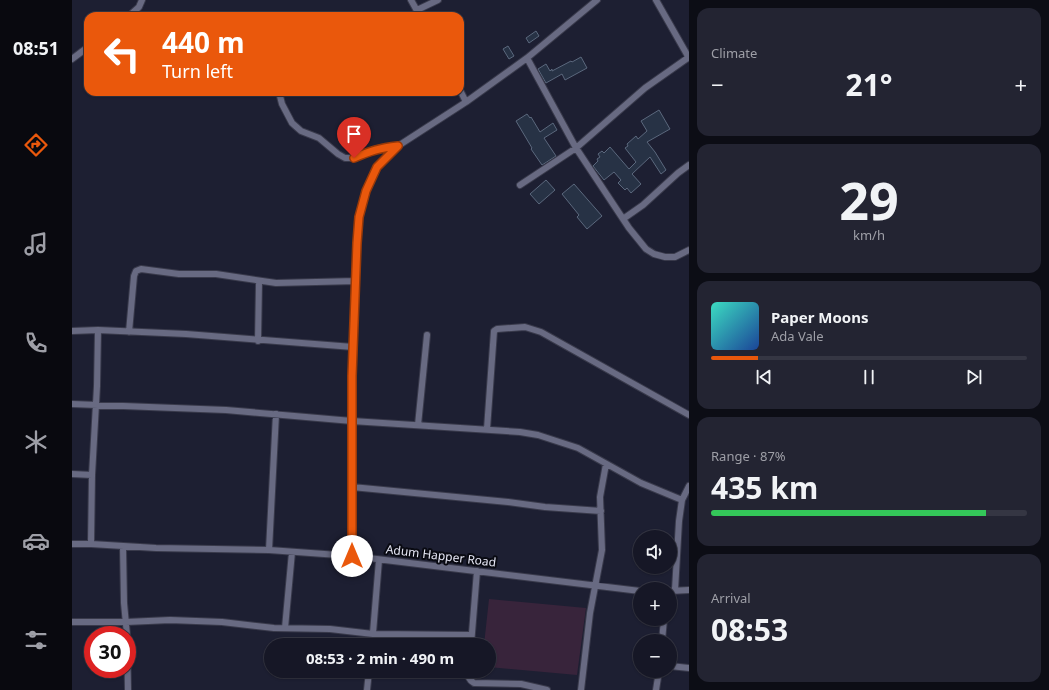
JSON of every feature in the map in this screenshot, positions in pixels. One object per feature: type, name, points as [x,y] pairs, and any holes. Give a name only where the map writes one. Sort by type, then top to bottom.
[{"type":"street","points":[[133,12],[139,7],[142,0]]},
{"type":"street","points":[[411,0],[417,10],[438,0]]},
{"type":"street","points":[[352,556],[353,347],[357,243],[359,224],[366,191],[377,167],[398,146],[466,102],[527,58],[598,0]]},
{"type":"street","points":[[520,185],[576,148],[645,88],[689,57],[656,0]]},
{"type":"street","points":[[72,59],[84,50]]},
{"type":"street","points":[[527,58],[576,148],[623,218],[646,249],[654,254],[665,257],[675,257],[689,250]]},
{"type":"street","points":[[280,96],[282,104],[292,123],[301,131],[319,138],[345,158],[354,158],[370,150],[398,146]]},
{"type":"street","points":[[463,96],[466,102]]},
{"type":"street","points":[[623,218],[643,205],[689,165]]},
{"type":"street","points":[[129,332],[134,276],[136,271],[141,269],[179,274],[216,274],[259,282],[294,284],[356,281]]},
{"type":"street","points":[[258,340],[259,282]]},
{"type":"street","points":[[487,429],[494,331],[497,329],[521,327],[530,328],[550,336],[689,415]]},
{"type":"street","points":[[72,331],[98,330],[186,334],[353,347]]},
{"type":"street","points":[[91,544],[92,475],[98,330]]},
{"type":"street","points":[[418,425],[427,335]]},
{"type":"street","points":[[72,404],[218,410],[352,421],[520,432],[538,435],[578,448],[641,483],[682,500]]},
{"type":"street","points":[[268,550],[276,414]]},
{"type":"street","points":[[582,690],[584,663],[595,585],[602,550],[600,497],[606,464]]},
{"type":"street","points":[[72,474],[92,475]]},
{"type":"street","points":[[674,582],[682,500],[689,486]]},
{"type":"street","points":[[352,487],[545,507],[601,511]]},
{"type":"street","name":"Adum Happer Road","points":[[72,544],[123,547],[268,550],[352,556],[633,590]]},
{"type":"street","points":[[123,547],[124,603],[126,626]]},
{"type":"street","points":[[285,628],[292,552]]},
{"type":"street","points":[[373,638],[379,560]]},
{"type":"street","points":[[72,622],[126,622],[160,620],[211,621],[274,628],[345,630],[373,634],[471,635],[477,571]]},
{"type":"street","points":[[677,590],[689,590]]},
{"type":"street","points":[[677,667],[689,668]]},
{"type":"street","points":[[128,678],[128,690]]},
{"type":"street","points":[[367,690],[368,678]]},
{"type":"street","points":[[469,678],[470,681],[474,683],[521,684],[547,690]]},
{"type":"street","points":[[656,690],[658,678]]},
{"type":"street","points":[[474,683],[474,690]]},
{"type":"shaded area","points":[[489,599],[586,608],[577,675],[496,668],[496,638],[485,638]]},
{"type":"building","points":[[536,31],[539,36],[529,43],[526,38]]},
{"type":"building","points":[[508,46],[514,56],[509,59],[503,49]]},
{"type":"building","points":[[581,57],[587,68],[565,80],[562,74],[546,83],[538,69],[546,64],[550,71],[552,69],[552,71]]},
{"type":"building","points":[[659,110],[670,129],[647,142],[666,170],[661,174],[650,157],[632,174],[641,184],[631,193],[627,188],[625,190],[618,183],[621,180],[614,172],[604,180],[593,166],[600,157],[598,154],[602,151],[604,153],[610,147],[629,169],[636,162],[625,148],[628,146],[627,144],[636,136],[638,139],[647,131],[641,121]]},
{"type":"building","points":[[527,114],[530,118],[531,117],[540,132],[553,123],[557,130],[544,138],[556,156],[542,165],[531,149],[532,148],[516,121]]},
{"type":"building","points":[[546,180],[555,190],[539,204],[530,194]]},
{"type":"building","points":[[574,184],[602,216],[587,229],[577,217],[579,215],[562,194]]},
{"type":"route","points":[[352,556],[352,376],[359,217],[366,191],[377,167],[398,146],[370,150],[354,158]]}]
